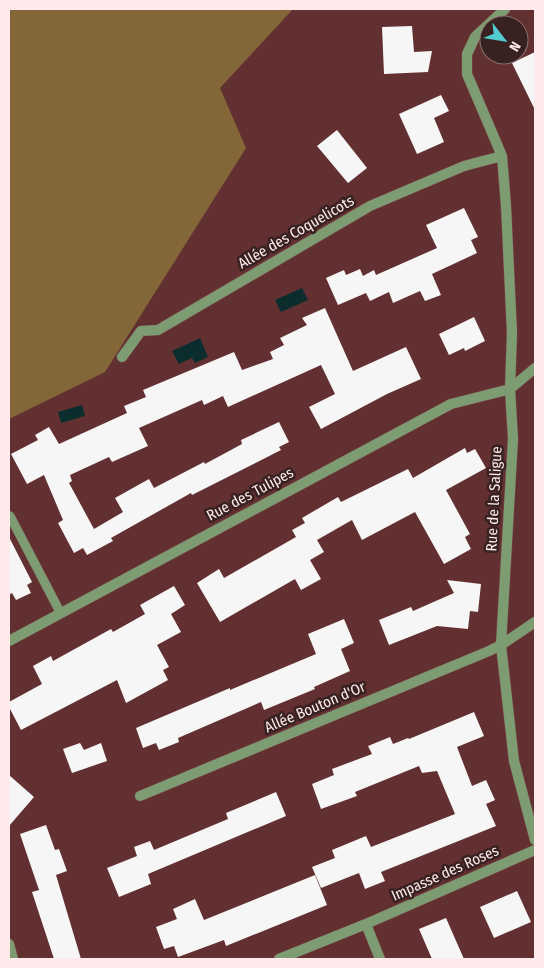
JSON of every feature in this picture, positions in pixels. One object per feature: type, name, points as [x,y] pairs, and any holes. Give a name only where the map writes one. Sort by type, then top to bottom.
[{"type":"street","name":"Rue de la Saligue","points":[[505,9],[475,37],[467,54],[467,74],[502,156],[512,333],[510,389],[513,439],[501,645],[514,761],[535,840]]},
{"type":"street","name":"Allée des Coquelicots","points":[[122,357],[141,331],[158,330],[370,206],[464,166],[502,156]]},
{"type":"street","points":[[510,389],[535,368]]},
{"type":"street","name":"Rue des Tulipes","points":[[9,641],[451,404],[510,389]]},
{"type":"street","name":"Allée Bouton d'Or","points":[[140,796],[501,645],[535,622]]},
{"type":"street","name":"Impasse des Roses","points":[[279,959],[366,924],[535,850]]},
{"type":"street","points":[[366,924],[380,959]]},
{"type":"street","points":[[9,944],[13,959]]},
{"type":"lane","points":[[10,516],[60,612]]},
{"type":"shaded area","points":[[9,9],[293,9],[220,88],[246,148],[105,372],[9,419]]},
{"type":"water","points":[[302,288],[308,300],[281,312],[275,300]]},
{"type":"water","points":[[200,338],[208,357],[195,363],[192,358],[179,364],[172,351]]},
{"type":"water","points":[[82,405],[85,416],[61,423],[58,412]]},
{"type":"building","points":[[412,26],[414,52],[432,51],[428,72],[384,74],[382,27]]},
{"type":"building","points":[[535,52],[535,110],[513,65],[529,65],[529,55]]},
{"type":"building","points":[[441,95],[449,111],[434,118],[444,142],[417,154],[399,114]]},
{"type":"building","points":[[337,130],[367,168],[348,183],[317,146]]},
{"type":"building","points":[[464,208],[478,237],[471,240],[477,253],[432,274],[441,295],[425,301],[420,291],[393,303],[389,292],[370,301],[366,293],[338,305],[326,278],[344,270],[346,275],[360,269],[363,276],[374,270],[376,275],[437,248],[426,225]]},
{"type":"building","points":[[325,308],[353,371],[406,347],[421,379],[387,394],[321,429],[309,407],[335,394],[321,365],[228,407],[223,396],[204,405],[202,400],[139,428],[148,446],[112,462],[109,457],[70,475],[72,481],[69,483],[94,529],[123,512],[115,498],[149,479],[154,488],[204,462],[205,464],[242,444],[241,440],[279,422],[289,442],[279,447],[281,450],[192,495],[191,493],[111,538],[113,541],[87,555],[83,548],[74,553],[58,523],[63,520],[44,475],[27,484],[11,454],[38,440],[35,435],[49,427],[59,444],[127,413],[124,406],[146,397],[143,390],[234,352],[242,370],[273,359],[270,352],[284,345],[280,338],[307,325],[302,318]]},
{"type":"building","points":[[474,317],[485,341],[465,351],[464,348],[449,355],[439,334]]},
{"type":"building","points":[[465,448],[467,453],[475,449],[486,468],[446,490],[470,534],[465,537],[471,549],[444,564],[415,512],[362,540],[352,520],[317,540],[324,552],[310,560],[321,579],[301,590],[295,579],[220,622],[197,583],[219,569],[224,578],[296,537],[292,530],[305,523],[302,518],[338,497],[341,502],[408,469],[413,478]]},
{"type":"building","points":[[9,537],[32,582],[27,585],[31,593],[16,600],[12,593],[9,595]]},
{"type":"building","points":[[447,580],[481,584],[478,612],[470,611],[468,629],[437,626],[389,645],[379,620],[411,607],[413,611],[454,593]]},
{"type":"building","points":[[174,586],[185,605],[171,614],[181,632],[157,645],[169,667],[163,670],[168,680],[126,703],[117,680],[21,730],[9,707],[9,702],[42,684],[33,666],[51,656],[53,661],[111,629],[113,632],[145,614],[140,605]]},
{"type":"building","points":[[344,619],[354,643],[341,649],[350,671],[314,687],[315,689],[264,710],[261,702],[178,738],[179,742],[159,750],[156,743],[143,748],[136,728],[316,654],[308,634]]},
{"type":"building","points":[[474,712],[484,736],[457,747],[472,786],[486,780],[495,800],[486,804],[496,826],[381,872],[385,881],[365,889],[359,873],[321,888],[312,867],[335,858],[332,850],[366,836],[371,847],[455,814],[437,771],[422,773],[419,766],[355,792],[357,796],[321,809],[312,784],[334,775],[332,769],[372,754],[368,746],[390,737],[393,744],[409,739]]},
{"type":"building","points":[[80,743],[84,750],[101,743],[107,761],[72,773],[63,749]]},
{"type":"building","points":[[9,775],[34,797],[9,826]]},
{"type":"building","points":[[276,792],[286,816],[148,874],[151,884],[119,897],[107,868],[137,856],[134,847],[150,841],[154,850],[228,819],[226,813]]},
{"type":"building","points":[[46,825],[55,850],[59,849],[67,871],[56,875],[81,959],[54,959],[32,892],[39,890],[20,834]]},
{"type":"building","points":[[315,875],[327,905],[226,946],[224,940],[178,957],[174,946],[164,949],[156,927],[177,919],[173,909],[195,899],[204,920]]},
{"type":"building","points":[[517,891],[531,922],[494,938],[480,907]]},
{"type":"building","points":[[446,918],[464,959],[432,959],[419,929]]}]
